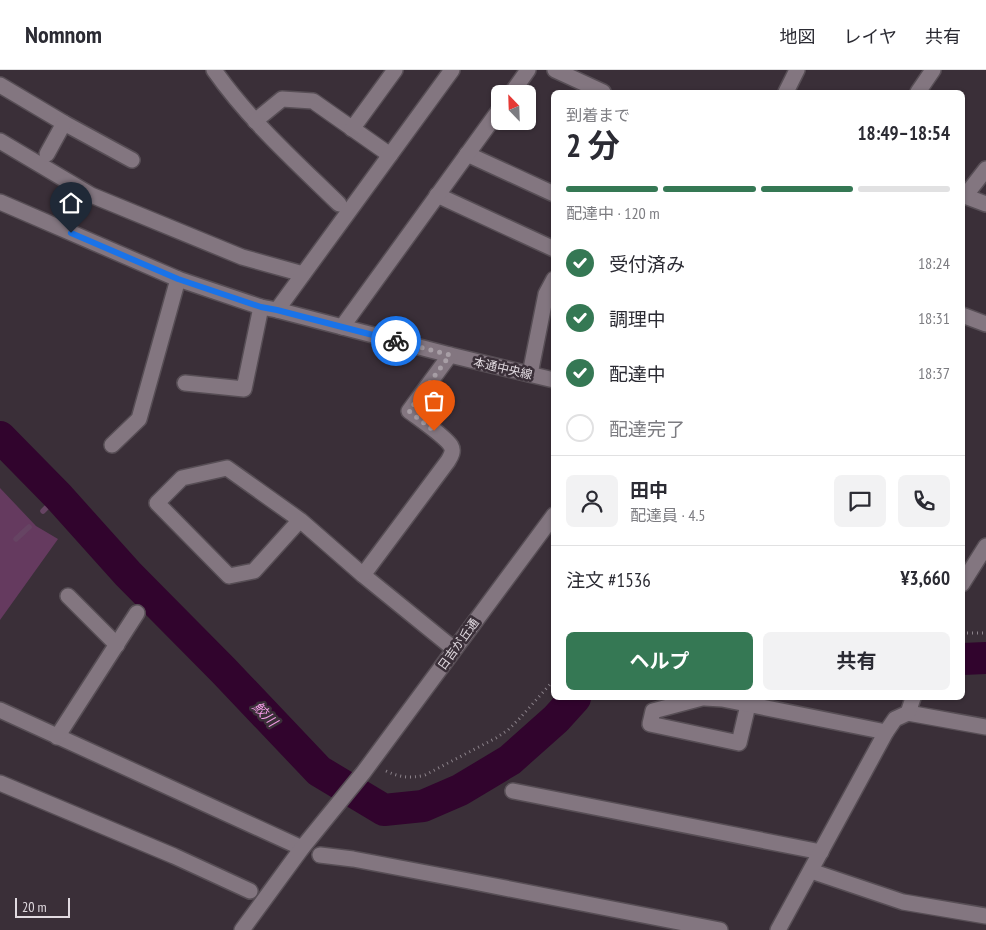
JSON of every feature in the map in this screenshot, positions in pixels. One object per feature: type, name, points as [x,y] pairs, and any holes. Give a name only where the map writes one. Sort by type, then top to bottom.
[{"type":"street","points":[[214,70],[255,121],[339,204]]},
{"type":"street","points":[[352,129],[395,70]]},
{"type":"street","points":[[277,310],[452,70]]},
{"type":"street","points":[[517,85],[528,70]]},
{"type":"street","points":[[555,70],[599,90]]},
{"type":"street","points":[[787,90],[797,70]]},
{"type":"street","points":[[919,90],[933,70]]},
{"type":"street","points":[[0,85],[132,160]]},
{"type":"street","points":[[255,121],[282,100],[313,101],[390,155]]},
{"type":"street","points":[[342,327],[491,121]]},
{"type":"street","points":[[46,154],[64,123]]},
{"type":"street","points":[[0,141],[91,195],[242,257],[302,274]]},
{"type":"street","points":[[467,154],[551,193]]},
{"type":"street","points":[[965,195],[986,169]]},
{"type":"street","points":[[437,195],[551,248]]},
{"type":"street","points":[[965,196],[986,204]]},
{"type":"street","name":"本通中央線","points":[[0,202],[178,279],[261,307],[551,379]]},
{"type":"street","points":[[112,445],[139,419],[178,279]]},
{"type":"street","points":[[530,374],[546,294],[551,285]]},
{"type":"street","points":[[185,383],[244,389],[261,307]]},
{"type":"street","points":[[965,316],[986,324]]},
{"type":"street","points":[[363,575],[452,454],[452,447],[446,440],[409,411],[450,355]]},
{"type":"street","points":[[300,520],[254,571],[229,576],[157,503],[182,478],[227,468],[300,520],[363,575],[454,649]]},
{"type":"street","name":"日吉が丘通","points":[[302,848],[363,774],[551,519]]},
{"type":"street","points":[[965,579],[986,546]]},
{"type":"street","points":[[68,596],[117,645]]},
{"type":"street","points":[[57,737],[138,613]]},
{"type":"street","points":[[695,700],[653,711],[650,724],[739,742],[748,705]]},
{"type":"street","points":[[726,700],[886,732]]},
{"type":"street","points":[[778,930],[886,732],[895,720],[908,712],[912,700]]},
{"type":"street","points":[[0,710],[302,848],[243,930]]},
{"type":"street","points":[[908,712],[986,727]]},
{"type":"street","points":[[0,783],[174,856],[250,891]]},
{"type":"street","points":[[514,791],[821,852]]},
{"type":"street","points":[[320,855],[469,881],[720,930]]},
{"type":"street","points":[[811,871],[903,902],[986,916]]},
{"type":"path","points":[[965,633],[986,633]]},
{"type":"path","points":[[386,771],[396,776],[418,777],[496,738],[508,730],[551,683]]},
{"type":"shaded area","points":[[0,488],[36,526],[58,539],[0,620]]},
{"type":"waterway","name":"鮫川","points":[[0,437],[58,496],[128,574],[319,771],[384,810],[423,806],[460,790],[510,760],[556,719],[573,700]]},
{"type":"waterway","points":[[43,511],[58,496]]},
{"type":"waterway","points":[[16,539],[29,527]]},
{"type":"waterway","name":"鮫川","points":[[965,659],[986,658]]},
{"type":"way so far","points":[[396,341],[450,355],[409,411],[434,431]]},
{"type":"route","points":[[71,233],[178,279],[261,307],[396,341]]}]
